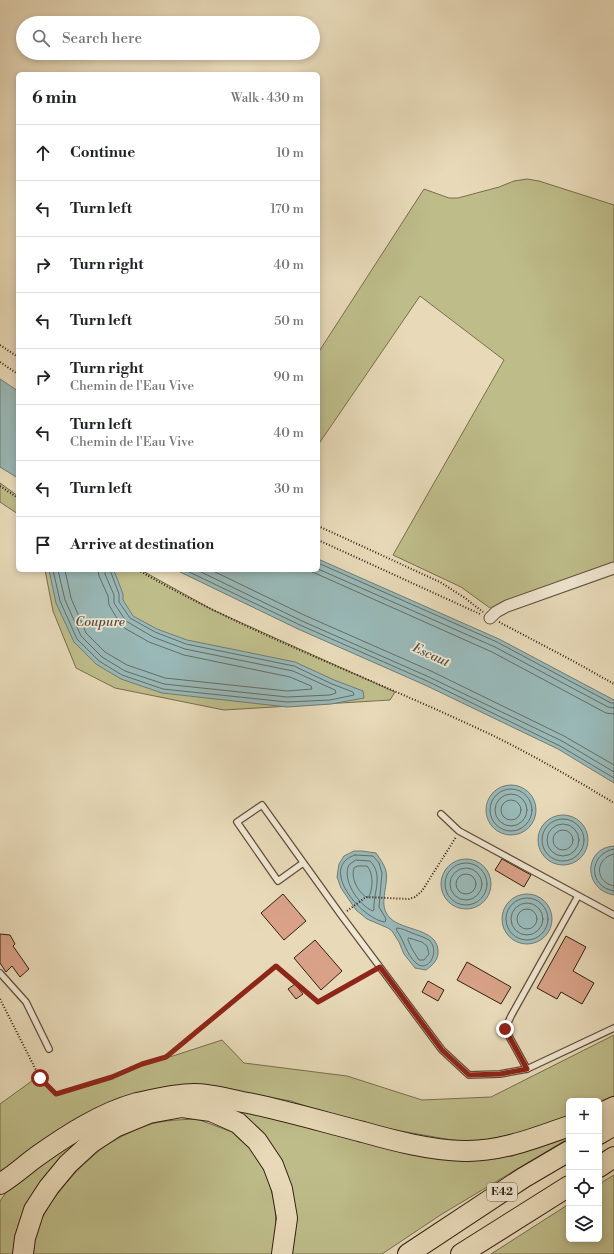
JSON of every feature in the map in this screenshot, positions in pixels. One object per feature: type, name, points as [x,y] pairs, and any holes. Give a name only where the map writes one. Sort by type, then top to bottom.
[{"type":"highway","points":[[3,1185],[36,1157],[85,1125],[106,1115],[136,1104],[160,1098],[194,1094],[230,1099],[278,1109],[425,1147],[463,1151],[492,1150],[566,1127]]},
{"type":"highway","points":[[23,1254],[25,1238],[34,1210],[49,1187],[68,1164],[87,1146],[115,1127],[150,1114],[182,1107],[211,1111],[238,1123],[257,1141],[273,1165],[282,1189],[287,1218],[282,1254]]},
{"type":"highway","points":[[602,1113],[614,1107]]},
{"type":"highway","points":[[602,1132],[614,1125]]},
{"type":"highway","name":"E42","points":[[408,1254],[523,1178],[566,1153]]},
{"type":"highway","points":[[602,1166],[614,1157]]},
{"type":"highway","name":"E42","points":[[461,1254],[566,1188]]},
{"type":"street","points":[[490,618],[496,612],[507,606],[614,568]]},
{"type":"lane","points":[[303,863],[278,881],[237,822],[262,805],[303,863],[442,1050],[469,1075],[500,1074],[527,1069],[614,1028]]},
{"type":"lane","points":[[441,814],[459,831],[614,915]]},
{"type":"lane","points":[[527,1069],[505,1029],[510,1016],[578,896]]},
{"type":"lane","points":[[0,973],[26,1002],[49,1049]]},
{"type":"path","points":[[0,345],[16,356]]},
{"type":"path","points":[[0,362],[16,373]]},
{"type":"path","points":[[0,486],[16,497]]},
{"type":"path","points":[[320,527],[440,582],[465,598],[490,618]]},
{"type":"path","points":[[320,541],[490,618]]},
{"type":"path","points":[[142,572],[213,610],[496,738],[573,778],[614,803]]},
{"type":"path","points":[[508,627],[614,684]]},
{"type":"path","points":[[349,910],[366,897],[409,899],[415,897],[422,891],[459,831]]},
{"type":"path","points":[[0,999],[40,1078],[56,1094],[112,1077],[142,1064],[166,1057],[276,966],[318,1002],[380,967]]},
{"type":"shaded area","points":[[527,179],[539,181],[614,205],[614,564],[504,607],[490,608],[461,587],[393,555],[504,360],[420,296],[320,442],[320,350],[424,189],[449,198],[458,198],[499,187],[514,181]]},
{"type":"shaded area","points":[[0,483],[16,495],[16,513],[0,502]]},
{"type":"shaded area","name":"Coupure","points":[[45,572],[145,572],[213,610],[395,692],[390,700],[224,710],[115,688],[76,668],[53,611]]},
{"type":"shaded area","points":[[614,1035],[614,1096],[602,1102],[602,1098],[566,1098],[566,1118],[536,1129],[475,1142],[451,1140],[385,1128],[323,1112],[291,1101],[214,1087],[134,1095],[106,1104],[80,1117],[31,1149],[0,1172],[0,1104],[36,1078],[56,1094],[222,1040],[244,1063],[347,1076],[422,1100],[491,1097]]},
{"type":"shaded area","points":[[204,1100],[401,1148],[566,1134],[566,1140],[442,1214],[382,1254],[289,1254],[287,1182],[208,1105],[95,1132],[18,1254],[0,1254],[0,1201],[10,1187],[95,1128]]},
{"type":"shaded area","points":[[197,1119],[232,1132],[255,1153],[268,1177],[275,1206],[276,1227],[272,1254],[32,1254],[34,1239],[39,1225],[56,1196],[78,1170],[100,1150],[118,1138],[144,1126],[167,1121]]},
{"type":"shaded area","points":[[614,1175],[614,1254],[491,1254],[566,1206],[566,1242],[602,1242],[602,1182]]},
{"type":"water","points":[[0,379],[16,390],[16,477],[0,467]]},
{"type":"water","name":"Escaut","points":[[320,560],[499,639],[614,700],[614,783],[558,749],[425,685],[298,629],[180,572],[320,572]]},
{"type":"water","name":"Coupure","points":[[49,572],[114,572],[123,594],[123,600],[133,616],[157,629],[187,640],[295,662],[334,680],[363,691],[364,698],[331,704],[287,707],[162,693],[121,679],[96,664],[74,642],[56,603]]},
{"type":"water","points":[[511,785],[520,787],[529,792],[534,801],[536,810],[534,819],[529,828],[520,833],[511,835],[502,833],[493,828],[488,819],[486,810],[488,801],[493,792],[502,787]]},
{"type":"water","points":[[563,815],[572,817],[581,822],[586,831],[588,840],[586,849],[581,858],[572,863],[563,865],[554,863],[545,858],[540,849],[538,840],[540,831],[545,822],[554,817]]},
{"type":"water","points":[[614,846],[614,895],[604,892],[597,886],[592,878],[591,869],[592,861],[597,854],[604,848]]},
{"type":"water","points":[[354,851],[376,853],[383,864],[386,871],[384,907],[390,918],[425,934],[436,943],[438,956],[433,964],[426,970],[415,968],[404,954],[392,931],[367,919],[356,910],[341,888],[337,877],[339,864],[344,856]]},
{"type":"water","points":[[466,859],[475,861],[484,866],[489,875],[491,884],[489,893],[484,902],[475,907],[466,909],[457,907],[448,902],[443,893],[441,884],[443,875],[448,866],[457,861]]},
{"type":"water","points":[[527,894],[536,896],[545,901],[550,910],[552,919],[550,928],[545,937],[536,942],[527,944],[518,942],[509,937],[504,928],[502,919],[504,910],[509,901],[518,896]]},
{"type":"building","points":[[502,859],[531,875],[524,887],[495,870]]},
{"type":"building","points":[[283,894],[306,921],[284,940],[261,913]]},
{"type":"building","points":[[0,934],[10,935],[15,944],[13,946],[29,969],[20,977],[12,966],[6,972],[0,963]]},
{"type":"building","points":[[566,936],[586,947],[573,971],[594,983],[582,1004],[561,992],[557,999],[537,988]]},
{"type":"building","points":[[315,940],[342,971],[321,990],[294,958]]},
{"type":"building","points":[[467,962],[511,987],[501,1004],[457,980]]},
{"type":"building","points":[[428,981],[444,990],[438,1001],[422,992]]},
{"type":"building","points":[[295,984],[303,994],[296,999],[288,989]]},
{"type":"route","points":[[40,1078],[56,1094],[112,1077],[142,1064],[166,1057],[276,966],[318,1002],[380,967],[442,1050],[469,1075],[500,1074],[527,1069],[505,1029]]}]
